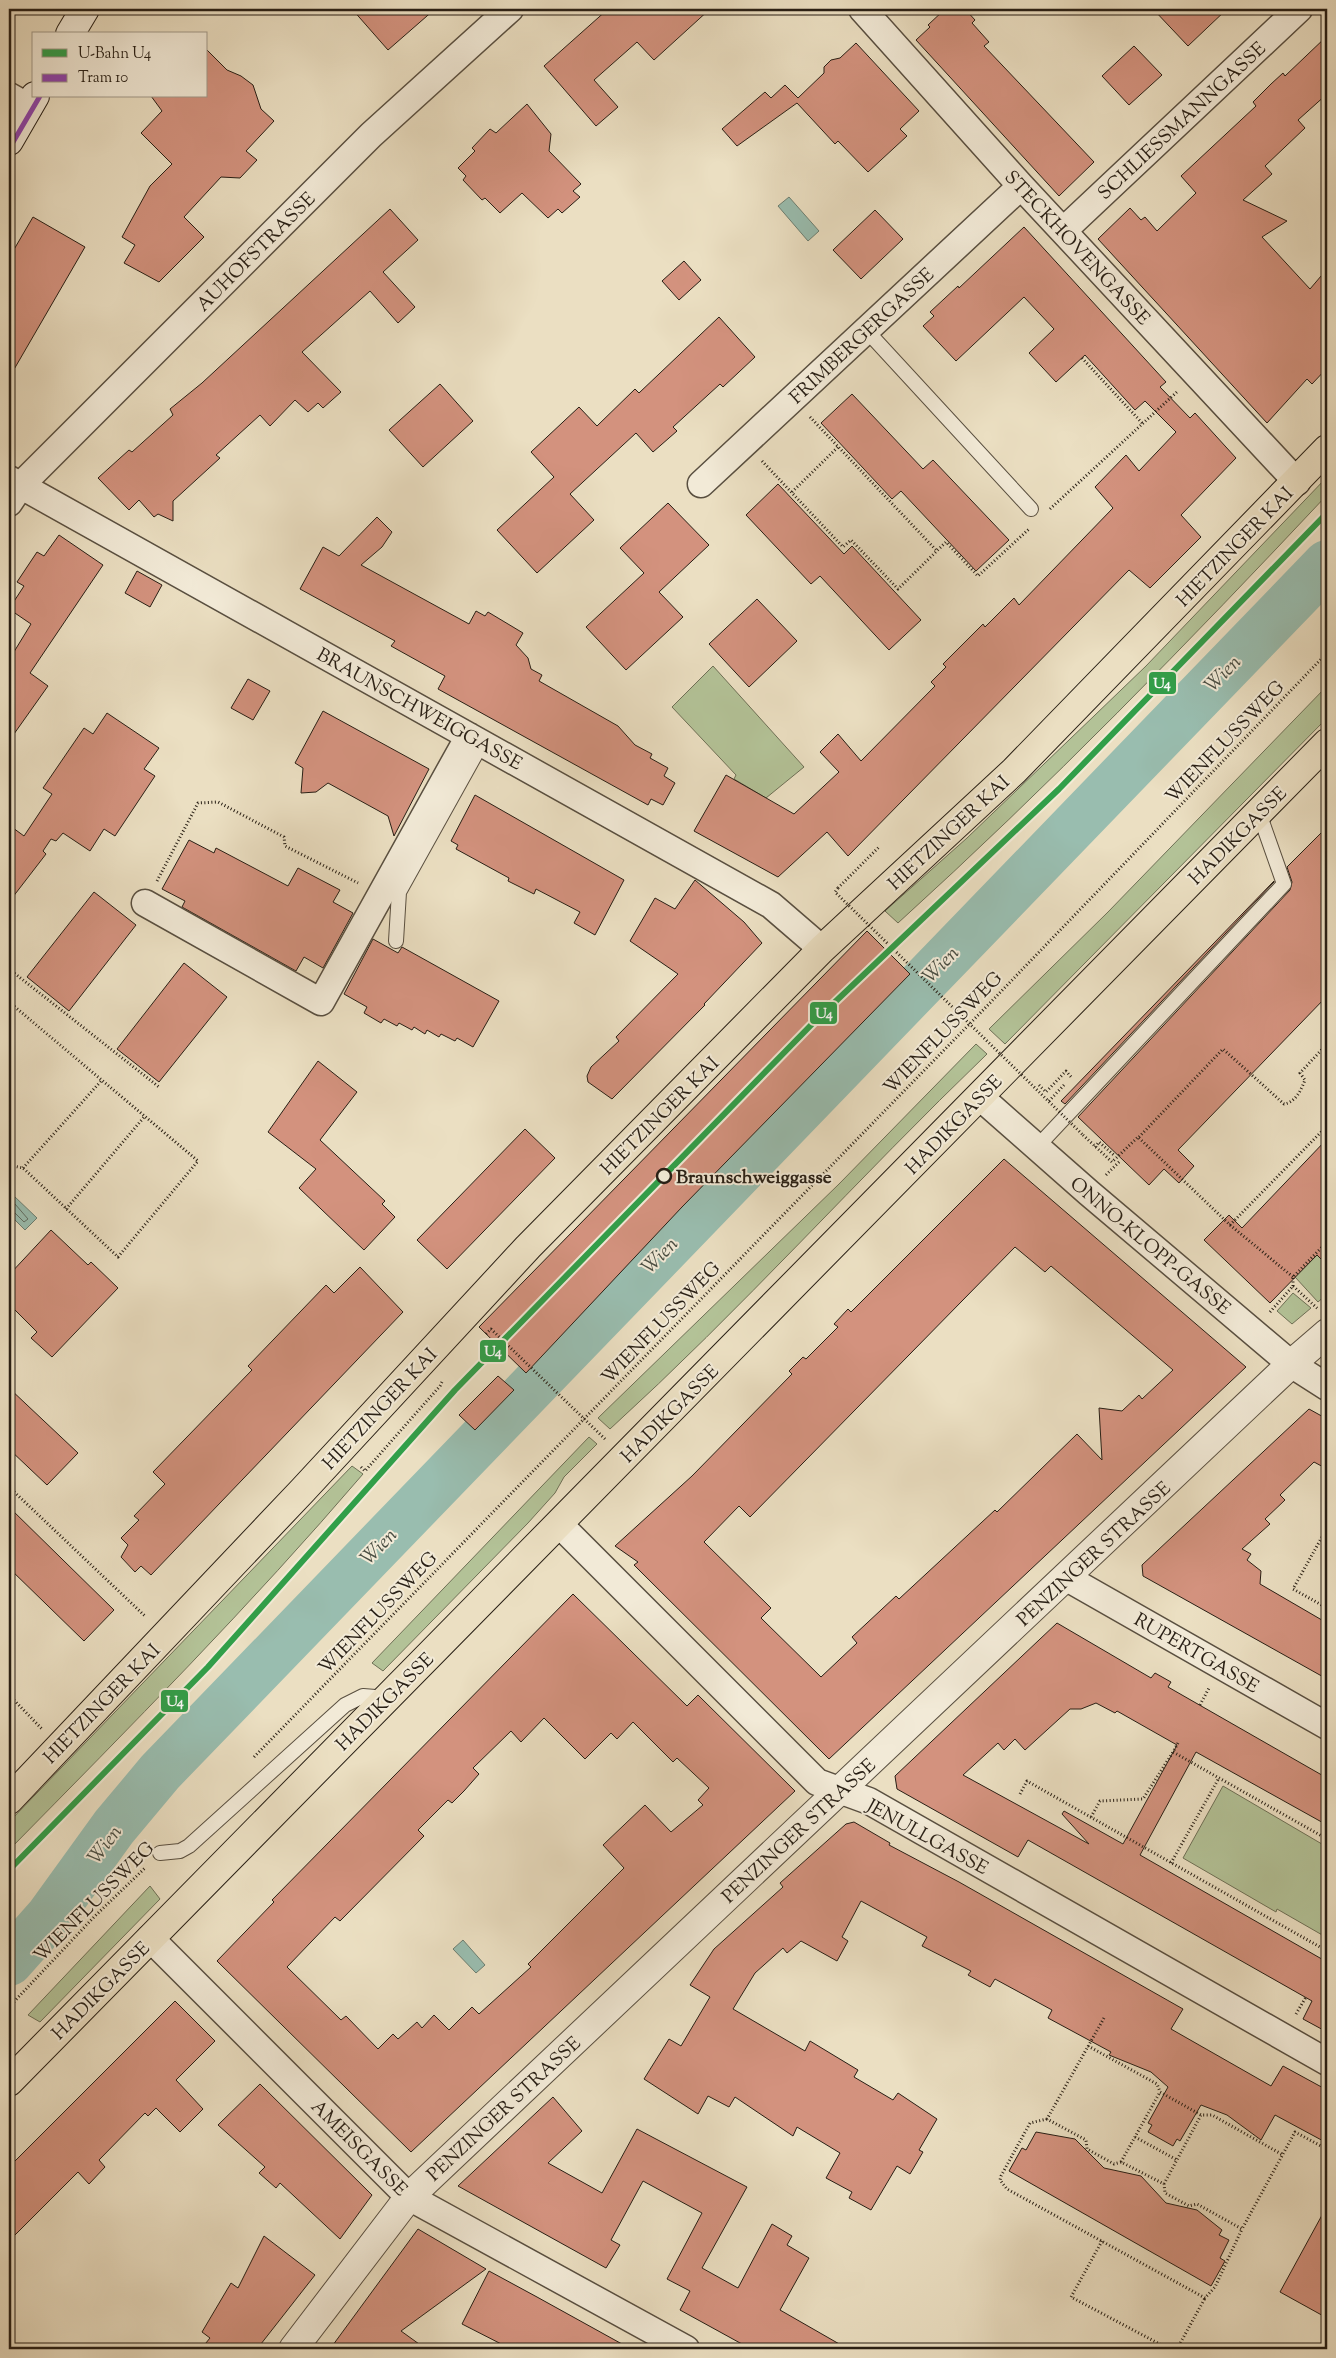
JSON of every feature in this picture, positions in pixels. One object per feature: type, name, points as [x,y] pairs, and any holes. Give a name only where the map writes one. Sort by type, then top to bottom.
[{"type":"main road","name":"HIETZINGER KAI","points":[[9,1800],[166,1635],[528,1247],[822,950],[1014,771],[1327,449]]},
{"type":"main road","name":"HADIKGASSE","points":[[9,2082],[1327,743]]},
{"type":"street","points":[[71,32],[85,9]]},
{"type":"street","name":"AUHOFSTRASSE","points":[[13,489],[371,135],[510,9]]},
{"type":"street","name":"STECKHOVENGASSE","points":[[862,9],[1021,186],[1296,482]]},
{"type":"street","name":"SCHLIESSMANNGASSE","points":[[1063,231],[1299,9]]},
{"type":"street","points":[[9,141],[24,100]]},
{"type":"street","name":"FRIMBERGERGASSE","points":[[700,484],[1021,186]]},
{"type":"street","name":"BRAUNSCHWEIGGASSE","points":[[13,489],[476,739],[772,904],[822,950]]},
{"type":"street","points":[[145,904],[321,1002],[380,895],[476,739]]},
{"type":"street","name":"ONNO-KLOPP-GASSE","points":[[980,1097],[1291,1364],[1327,1388]]},
{"type":"street","name":"PENZINGER STRASSE","points":[[293,2349],[409,2197],[839,1790],[1067,1578],[1291,1364],[1324,1323]]},
{"type":"street","name":"JENULLGASSE","points":[[559,1524],[818,1782],[869,1801],[1327,2062]]},
{"type":"street","name":"RUPERTGASSE","points":[[1067,1578],[1327,1726]]},
{"type":"street","name":"AMEISGASSE","points":[[150,1938],[409,2197],[686,2349]]},
{"type":"lane","points":[[866,330],[1031,510]]},
{"type":"lane","points":[[396,941],[399,892],[476,739]]},
{"type":"lane","points":[[1037,1147],[1284,884],[1259,813]]},
{"type":"lane","points":[[160,1853],[180,1851],[189,1846],[345,1705],[363,1696],[388,1698]]},
{"type":"path","points":[[1082,358],[1143,424]]},
{"type":"path","points":[[1047,512],[1196,375]]},
{"type":"path","points":[[793,398],[937,551]]},
{"type":"path","points":[[744,443],[844,547],[851,540],[898,589],[946,542],[978,576],[1033,525]]},
{"type":"path","points":[[792,492],[838,447]]},
{"type":"path","name":"WIENFLUSSWEG","points":[[251,1761],[989,1004],[1327,653]]},
{"type":"path","points":[[145,904],[198,803],[218,802],[284,838],[285,846],[380,895]]},
{"type":"path","points":[[880,846],[835,892],[1112,1162],[1223,1049],[1284,1104],[1290,1104],[1298,1096],[1305,1080],[1300,1073],[1327,1044]]},
{"type":"path","points":[[9,970],[159,1087]]},
{"type":"path","points":[[9,1002],[198,1160],[118,1257],[23,1168],[9,1165]]},
{"type":"path","points":[[1039,1085],[1046,1092],[1066,1072],[1072,1078]]},
{"type":"path","points":[[23,1168],[102,1080]]},
{"type":"path","points":[[1049,1101],[1056,1094]]},
{"type":"path","points":[[66,1209],[145,1116]]},
{"type":"path","points":[[1230,1225],[1327,1126]]},
{"type":"path","points":[[1138,1137],[1230,1225],[1294,1277]]},
{"type":"path","points":[[1095,1147],[1099,1142],[1115,1156]]},
{"type":"path","points":[[1274,1308],[1293,1286],[1294,1277],[1327,1242]]},
{"type":"path","points":[[1293,1286],[1324,1323]]},
{"type":"path","points":[[486,1334],[492,1329],[606,1439]]},
{"type":"path","points":[[9,1486],[166,1635]]},
{"type":"path","points":[[1327,1528],[1293,1589],[1327,1608]]},
{"type":"path","points":[[9,1696],[60,1747]]},
{"type":"path","points":[[1091,1817],[1100,1801],[1143,1800],[1178,1743]]},
{"type":"path","points":[[1173,1752],[1327,1839]]},
{"type":"path","points":[[1171,1863],[1219,1778]]},
{"type":"path","points":[[1020,1794],[1026,1781],[1327,1951]]},
{"type":"path","name":"WIENFLUSSWEG","points":[[9,2007],[94,1918],[160,1853]]},
{"type":"path","points":[[1046,2119],[1104,2018]]},
{"type":"path","points":[[1088,2046],[1157,2084],[1160,2092],[1201,2115],[1212,2115],[1283,2154]]},
{"type":"path","points":[[1121,2162],[1160,2092]]},
{"type":"path","points":[[1201,2115],[1164,2184],[1165,2193],[1189,2206],[1197,2204],[1242,2229]]},
{"type":"path","points":[[1164,2184],[1121,2162],[1114,2164],[1087,2149],[1086,2140],[1046,2119],[1030,2123],[1000,2180],[1007,2189],[1205,2298]]},
{"type":"path","points":[[1177,2349],[1205,2298],[1214,2286],[1242,2229],[1295,2132],[1321,2146]]},
{"type":"path","points":[[1135,2137],[1177,2160]]},
{"type":"path","points":[[1102,2241],[1070,2297],[1169,2349]]},
{"type":"shaded area","points":[[1327,477],[1327,495],[1223,605],[1063,767],[898,923],[885,911],[967,838],[1146,666]]},
{"type":"shaded area","points":[[713,666],[804,767],[766,798],[734,779],[736,775],[672,707]]},
{"type":"shaded area","points":[[1327,686],[1327,718],[1005,1044],[989,1029],[1108,912]]},
{"type":"shaded area","points":[[976,1044],[987,1054],[706,1338],[610,1429],[598,1418],[839,1184]]},
{"type":"shaded area","points":[[1327,1244],[1327,1294],[1318,1302],[1295,1277]]},
{"type":"shaded area","points":[[1293,1293],[1311,1308],[1292,1324],[1277,1311]]},
{"type":"shaded area","points":[[589,1437],[597,1444],[564,1477],[555,1493],[528,1523],[383,1671],[372,1663]]},
{"type":"shaded area","points":[[352,1466],[363,1474],[321,1523],[189,1665],[9,1850],[9,1822]]},
{"type":"shaded area","points":[[1223,1786],[1327,1847],[1327,1930],[1324,1936],[1277,1909],[1276,1912],[1183,1858]]},
{"type":"shaded area","points":[[150,1886],[160,1899],[40,2022],[28,2015]]},
{"type":"water","points":[[789,197],[819,231],[808,241],[778,206]]},
{"type":"water","points":[[14,1196],[37,1218],[25,1230],[9,1214],[9,1201]]},
{"type":"water","points":[[463,1940],[485,1965],[476,1973],[453,1949]]},
{"type":"building","points":[[352,9],[435,9],[388,50]]},
{"type":"building","points":[[608,9],[710,9],[654,60],[637,42],[594,80],[618,107],[596,126],[544,66]]},
{"type":"building","points":[[945,9],[965,9],[975,20],[972,23],[989,42],[984,46],[1094,162],[1059,196],[916,40]]},
{"type":"building","points":[[1153,9],[1227,9],[1188,46]]},
{"type":"building","points":[[1327,36],[1327,94],[1298,120],[1305,128],[1265,166],[1272,174],[1243,200],[1287,221],[1262,237],[1310,289],[1327,269],[1327,368],[1312,384],[1307,379],[1267,423],[1098,239],[1130,208],[1141,220],[1145,217],[1157,231],[1196,193],[1181,176],[1256,106],[1253,102],[1271,84],[1283,73],[1285,76]]},
{"type":"building","points":[[856,43],[919,111],[900,129],[907,136],[868,172],[838,141],[835,144],[797,103],[737,146],[722,129],[765,92],[771,98],[785,85],[798,98],[824,73],[824,67],[831,60],[840,58]]},
{"type":"building","points":[[1134,46],[1162,75],[1129,105],[1102,76]]},
{"type":"building","points":[[208,51],[227,70],[241,76],[253,85],[261,109],[274,121],[246,151],[257,160],[240,178],[221,177],[184,217],[204,237],[159,282],[124,263],[135,245],[122,237],[150,186],[172,164],[141,133],[162,111],[152,98],[208,98]]},
{"type":"building","points":[[527,104],[551,134],[549,151],[581,184],[573,191],[580,197],[562,213],[558,209],[548,218],[522,193],[500,213],[485,198],[482,200],[463,180],[466,176],[458,168],[475,151],[472,148],[490,129],[496,133]]},
{"type":"building","points":[[390,209],[418,240],[383,272],[415,307],[398,323],[370,291],[302,352],[341,392],[323,408],[318,403],[308,412],[295,400],[270,426],[260,415],[216,455],[220,458],[173,501],[173,521],[158,514],[154,517],[139,500],[129,510],[98,478],[129,450],[132,452],[173,415],[170,409],[202,383]]},
{"type":"building","points":[[875,210],[903,239],[861,279],[833,250]]},
{"type":"building","points":[[33,217],[85,247],[9,378],[9,258]]},
{"type":"building","points":[[1024,227],[1166,382],[1160,387],[1190,418],[1195,413],[1236,458],[1181,515],[1201,537],[1150,588],[1129,570],[848,856],[827,832],[778,877],[694,831],[726,775],[794,814],[839,772],[820,752],[838,734],[861,761],[935,686],[931,682],[946,667],[943,664],[983,624],[985,627],[1014,598],[1019,605],[1113,508],[1095,487],[1126,455],[1139,471],[1176,432],[1145,401],[1135,410],[1085,355],[1056,382],[1029,353],[1054,329],[1024,297],[956,361],[923,326],[934,316],[930,312],[958,286],[959,288]]},
{"type":"building","points":[[684,261],[701,280],[679,300],[662,281]]},
{"type":"building","points":[[719,317],[755,357],[723,387],[720,384],[673,427],[677,431],[653,452],[636,433],[570,494],[594,520],[537,573],[497,530],[554,477],[531,452],[579,407],[597,426],[635,389],[639,393]]},
{"type":"building","points":[[440,384],[473,421],[423,467],[389,430]]},
{"type":"building","points":[[852,394],[923,469],[933,460],[1009,540],[976,571],[901,491],[892,499],[821,423]]},
{"type":"building","points":[[778,484],[844,554],[852,546],[921,620],[889,650],[820,576],[811,584],[746,515]]},
{"type":"building","points":[[668,503],[709,545],[659,592],[683,617],[626,670],[586,627],[644,573],[620,548]]},
{"type":"building","points":[[377,517],[392,532],[382,547],[361,565],[469,624],[476,611],[485,616],[488,612],[523,633],[516,645],[528,658],[531,669],[542,675],[539,681],[618,726],[635,745],[652,754],[650,758],[668,768],[664,776],[675,783],[663,805],[651,799],[648,805],[438,689],[445,676],[391,646],[395,641],[300,589],[323,547],[339,556]]},
{"type":"building","points":[[59,535],[103,565],[30,673],[48,686],[9,741],[9,660],[31,624],[9,609],[24,586],[17,582],[37,552],[44,556]]},
{"type":"building","points":[[137,571],[162,585],[150,607],[125,593]]},
{"type":"building","points":[[757,599],[797,641],[749,687],[709,644]]},
{"type":"building","points":[[248,679],[270,691],[253,720],[231,708]]},
{"type":"building","points":[[323,711],[429,769],[394,836],[388,816],[328,783],[316,792],[301,793],[303,768],[295,763]]},
{"type":"building","points":[[107,713],[159,748],[144,769],[155,776],[115,836],[104,829],[90,851],[63,833],[56,841],[51,839],[43,851],[46,854],[9,902],[9,825],[24,836],[52,794],[43,788],[84,728],[93,734]]},
{"type":"building","points":[[475,795],[624,880],[595,935],[574,923],[580,912],[536,889],[534,894],[508,881],[509,878],[456,849],[458,845],[451,841]]},
{"type":"building","points":[[1327,827],[1327,996],[1178,1150],[1194,1166],[1179,1183],[1164,1169],[1149,1185],[1078,1117],[1290,890],[1292,882],[1287,867]]},
{"type":"building","points":[[189,840],[214,853],[216,848],[288,886],[298,868],[340,890],[333,902],[353,913],[323,968],[304,957],[296,971],[182,907],[185,901],[162,889]]},
{"type":"building","points":[[695,880],[744,922],[762,943],[705,1005],[612,1099],[588,1082],[587,1076],[591,1067],[619,1041],[616,1037],[678,974],[630,941],[655,898],[675,909]]},
{"type":"building","points":[[1274,881],[1065,1104],[1061,1101]]},
{"type":"building","points":[[94,892],[136,925],[69,1011],[27,977]]},
{"type":"building","points":[[867,931],[910,974],[682,1207],[526,1373],[479,1327]]},
{"type":"building","points":[[373,939],[398,953],[402,947],[499,1001],[473,1047],[457,1038],[455,1041],[441,1034],[439,1037],[427,1030],[425,1034],[414,1027],[412,1030],[399,1023],[397,1026],[384,1019],[381,1023],[364,1013],[367,1007],[344,994]]},
{"type":"building","points":[[184,963],[227,997],[159,1082],[117,1049]]},
{"type":"building","points":[[318,1061],[357,1092],[320,1140],[385,1201],[382,1204],[395,1217],[364,1250],[299,1188],[316,1169],[268,1132]]},
{"type":"building","points":[[525,1129],[555,1158],[447,1269],[417,1240]]},
{"type":"building","points":[[1327,1139],[1327,1265],[1317,1255],[1270,1303],[1204,1240],[1229,1215],[1242,1228]]},
{"type":"building","points":[[1004,1159],[1246,1367],[829,1759],[634,1565],[638,1562],[615,1546],[692,1476],[792,1374],[789,1371],[803,1357],[806,1359],[838,1327],[834,1324],[848,1309],[851,1312]],"holes":[[[1015,1247],[1045,1272],[1051,1266],[1173,1370],[1142,1399],[1139,1395],[1122,1411],[1099,1408],[1102,1460],[1077,1434],[997,1512],[995,1510],[899,1599],[896,1596],[852,1637],[857,1643],[821,1677],[761,1618],[771,1608],[704,1542],[739,1506],[750,1517]]]},
{"type":"building","points":[[51,1230],[88,1265],[91,1262],[118,1288],[52,1357],[31,1338],[37,1332],[9,1304],[9,1275]]},
{"type":"building","points":[[360,1267],[403,1312],[151,1575],[141,1566],[135,1572],[121,1557],[128,1545],[121,1538],[139,1520],[134,1516],[165,1484],[153,1472],[252,1370],[248,1366],[326,1285],[334,1293]]},
{"type":"building","points":[[498,1376],[514,1390],[475,1430],[459,1415]]},
{"type":"building","points":[[9,1388],[78,1453],[47,1485],[9,1449]]},
{"type":"building","points":[[1309,1409],[1327,1419],[1327,1469],[1314,1462],[1280,1495],[1285,1500],[1265,1519],[1270,1524],[1242,1549],[1251,1554],[1247,1560],[1261,1571],[1260,1584],[1327,1623],[1327,1679],[1143,1576],[1142,1565]]},
{"type":"building","points":[[9,1507],[114,1610],[84,1641],[9,1568]]},
{"type":"building","points":[[573,1594],[687,1706],[698,1695],[795,1791],[411,2152],[217,1961],[274,1902],[272,1900]],"holes":[[[544,1718],[585,1759],[611,1733],[617,1739],[633,1722],[673,1762],[677,1758],[709,1788],[698,1800],[703,1805],[671,1832],[645,1805],[603,1845],[624,1868],[528,1964],[531,1967],[479,2014],[472,2007],[449,2030],[434,2015],[422,2028],[417,2022],[398,2039],[393,2034],[378,2049],[346,2016],[341,2020],[287,1967],[335,1917],[340,1921],[424,1836],[418,1830],[448,1800],[452,1803],[464,1791],[479,1774],[473,1768],[511,1731],[521,1742]]]},
{"type":"building","points":[[1057,1623],[1151,1678],[1155,1673],[1171,1682],[1168,1687],[1327,1778],[1327,1825],[1196,1752],[1140,1855],[1327,1962],[1327,2032],[1303,2019],[1312,2001],[1028,1840],[1018,1857],[897,1789],[895,1776]],"holes":[[[1096,1703],[1115,1713],[1117,1711],[1177,1745],[1123,1844],[1064,1811],[1062,1814],[1089,1844],[963,1775],[998,1743],[1004,1750],[1015,1739],[1025,1750],[1070,1709],[1081,1709]]]},
{"type":"building","points":[[854,1822],[890,1843],[889,1845],[959,1882],[1183,2009],[1171,2029],[1271,2086],[1283,2066],[1327,2090],[1327,2143],[1275,2115],[1261,2140],[1227,2115],[1201,2105],[1180,2141],[1177,2139],[1173,2146],[1148,2132],[1152,2125],[1148,2123],[1168,2087],[1151,2072],[1109,2055],[1111,2052],[1048,2018],[1052,2010],[995,1979],[990,1987],[968,1975],[971,1971],[922,1946],[927,1937],[861,1901],[842,1937],[848,1941],[837,1961],[801,1941],[787,1953],[783,1948],[755,1973],[733,2009],[805,2051],[810,2041],[858,2070],[854,2077],[893,2100],[898,2093],[937,2119],[919,2150],[923,2152],[910,2174],[897,2166],[871,2210],[849,2198],[852,2192],[826,2178],[840,2153],[797,2127],[793,2136],[735,2097],[729,2107],[708,2096],[698,2114],[644,2079],[669,2039],[681,2046],[710,1997],[690,1985],[714,1949],[783,1887],[780,1883],[846,1824]]},
{"type":"building","points":[[175,2001],[215,2041],[176,2080],[203,2109],[180,2132],[156,2108],[148,2116],[145,2113],[99,2160],[105,2167],[89,2184],[78,2172],[9,2241],[9,2167]]},
{"type":"building","points":[[260,2084],[372,2195],[340,2239],[280,2183],[276,2188],[259,2173],[265,2167],[218,2125]]},
{"type":"building","points":[[553,2097],[582,2131],[548,2163],[602,2193],[637,2129],[747,2187],[702,2268],[738,2288],[772,2224],[792,2236],[787,2245],[809,2258],[780,2310],[848,2349],[751,2349],[680,2310],[690,2291],[667,2279],[702,2213],[643,2181],[611,2240],[620,2245],[606,2268],[458,2186]]},
{"type":"building","points":[[1036,2132],[1075,2139],[1104,2168],[1141,2176],[1166,2203],[1197,2210],[1222,2230],[1219,2235],[1229,2240],[1220,2258],[1225,2261],[1211,2286],[1009,2171],[1022,2148],[1026,2150]]},
{"type":"building","points":[[1327,2206],[1327,2318],[1280,2292]]},
{"type":"building","points":[[418,2229],[486,2269],[401,2331],[426,2349],[330,2349]]},
{"type":"building","points":[[264,2236],[315,2275],[257,2349],[201,2349],[210,2338],[202,2332],[231,2283],[238,2288]]},
{"type":"building","points":[[489,2271],[631,2349],[511,2349],[462,2324]]},
{"type":"waterway","name":"Wien","points":[[9,1962],[49,1917],[114,1827],[160,1772],[1327,564]]},
{"type":"metro line","name":"U4","points":[[9,1870],[208,1667],[455,1390],[815,1021],[1059,789],[1327,513]]},
{"type":"tram line","name":"10","points":[[9,149],[39,98]]},
{"type":"place","name":"Braunschweiggasse","points":[[664,1176]]}]
